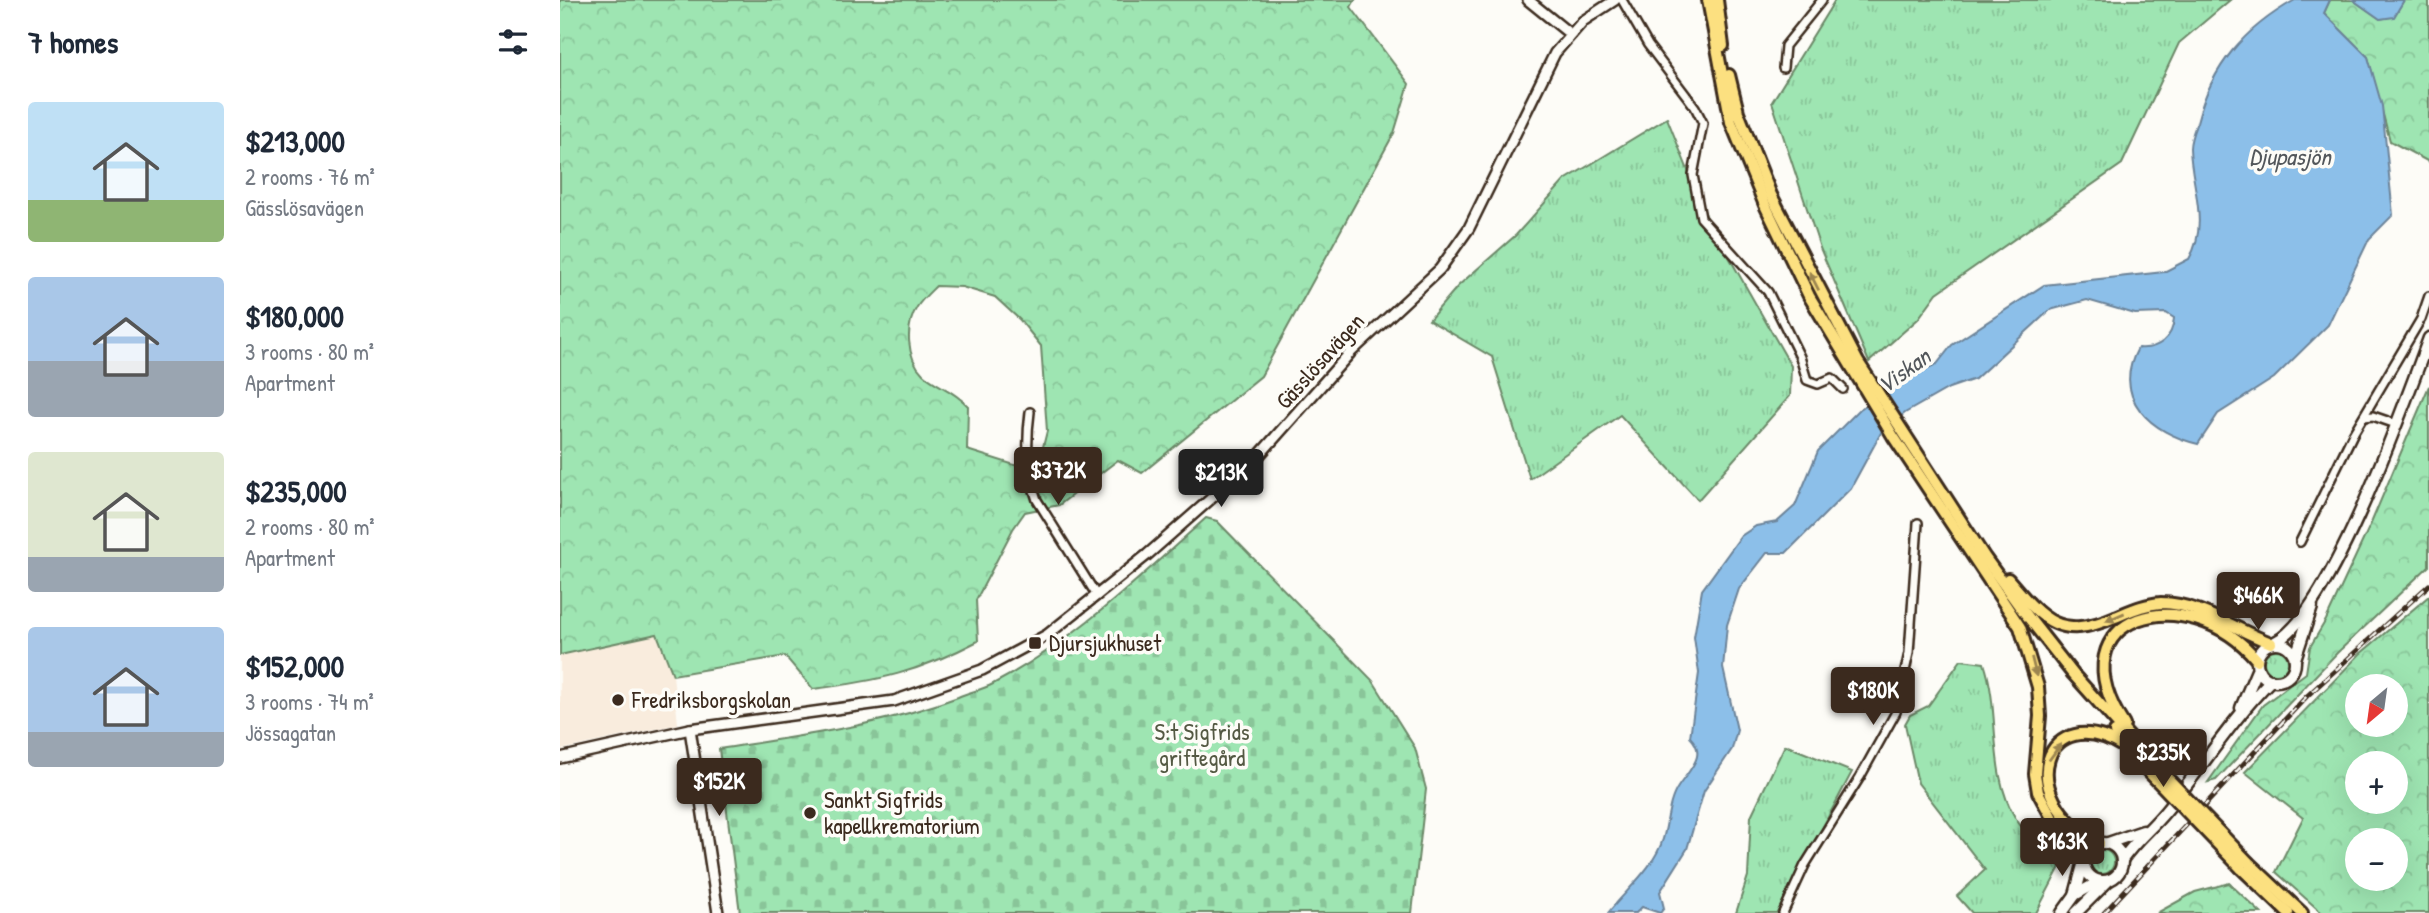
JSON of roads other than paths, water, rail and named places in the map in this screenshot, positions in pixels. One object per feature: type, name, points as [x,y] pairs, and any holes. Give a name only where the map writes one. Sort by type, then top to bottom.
[{"type":"main road","points":[[1708,0],[1731,122],[1770,216],[1810,296],[1897,434],[1982,561],[2020,627],[2035,670],[2039,701],[2035,774],[2038,792],[2052,818],[2078,847],[2089,876],[2105,880]]},
{"type":"main road","points":[[1717,0],[1724,54],[1738,111],[1771,195],[1855,365]]},
{"type":"main road","points":[[2062,913],[2079,893],[2119,872],[2122,860],[2143,831],[2163,814],[2240,712],[2271,680],[2281,680],[2291,674],[2313,603],[2352,527],[2429,338]]},
{"type":"main road","points":[[1982,561],[1999,569],[2040,614],[2062,626],[2079,629],[2146,605],[2172,604],[2202,611],[2291,649],[2295,659]]},
{"type":"main road","points":[[1982,561],[2129,750]]},
{"type":"main road","points":[[1982,561],[2146,761],[2287,913]]},
{"type":"main road","points":[[2240,712],[2260,650],[2292,630],[2313,603]]},
{"type":"main road","points":[[2146,761],[2113,708],[2103,680],[2105,656],[2122,629],[2151,614],[2176,614],[2209,624],[2227,635],[2271,680]]},
{"type":"main road","points":[[2122,860],[2119,851],[2077,829],[2055,806],[2046,783],[2048,762],[2052,752],[2067,738],[2089,733],[2109,738],[2146,761]]},
{"type":"main road","points":[[2079,893],[2088,849],[2143,831]]},
{"type":"main road","points":[[2245,866],[2302,913]]},
{"type":"main road","points":[[2076,913],[2105,880]]},
{"type":"street","points":[[1528,0],[1570,34]]},
{"type":"street","name":"Gässlösavägen","points":[[560,758],[690,729],[845,710],[894,701],[957,681],[1035,643],[1097,596],[1255,460],[1350,353],[1446,263],[1469,228],[1552,59],[1583,21],[1615,0]]},
{"type":"street","points":[[1622,0],[1648,45],[1695,107],[1703,123],[1693,174],[1701,218],[1768,292],[1800,356],[1807,380],[1818,384],[1832,378],[1843,389]]},
{"type":"street","points":[[1783,68],[1785,46],[1822,0]]},
{"type":"street","points":[[2300,542],[2364,417],[2421,319],[2429,296]]},
{"type":"street","points":[[1030,412],[1027,449],[1031,484],[1037,500],[1097,596]]},
{"type":"street","points":[[2364,417],[2373,416],[2396,424]]},
{"type":"street","points":[[1783,913],[1805,865],[1860,778],[1896,712],[1909,653],[1918,523]]},
{"type":"street","points":[[690,729],[718,913]]},
{"type":"water","name":"Djupasjön","points":[[2295,0],[2330,0],[2324,13],[2368,57],[2382,106],[2393,215],[2369,239],[2328,325],[2274,378],[2218,414],[2198,444],[2181,439],[2151,422],[2140,411],[2129,383],[2131,366],[2138,348],[2152,347],[2163,341],[2171,331],[2174,318],[2166,313],[2135,314],[2087,300],[2050,310],[1975,379],[1949,388],[1905,413],[1882,431],[1851,488],[1786,553],[1767,553],[1739,589],[1727,625],[1723,668],[1737,730],[1732,749],[1704,791],[1687,849],[1660,892],[1664,908],[1660,913],[1642,907],[1636,913],[1608,913],[1659,850],[1675,793],[1695,762],[1697,750],[1690,737],[1699,673],[1694,637],[1702,590],[1741,536],[1756,526],[1777,522],[1795,506],[1818,451],[1860,409],[1912,375],[1937,364],[1952,345],[2044,285],[2164,272],[2189,259],[2195,245],[2199,218],[2190,145],[2203,102],[2211,83],[2232,51],[2260,23]]},
{"type":"water","points":[[2353,0],[2404,0],[2394,17],[2380,19]]},
{"type":"railway","points":[[2104,913],[2307,696],[2429,585]]},
{"type":"place","name":"Djursjukhuset","points":[[1035,643]]},
{"type":"place","name":"Fredriksborgskolan","points":[[618,700]]},
{"type":"place","name":"Sankt Sigfrids kapellkrematorium","points":[[810,813]]},
{"type":"water label","name":"Viskan","points":[[1904,371]]},
{"type":"park label","name":"S:t Sigfrids griftegård","points":[[1202,745]]}]
